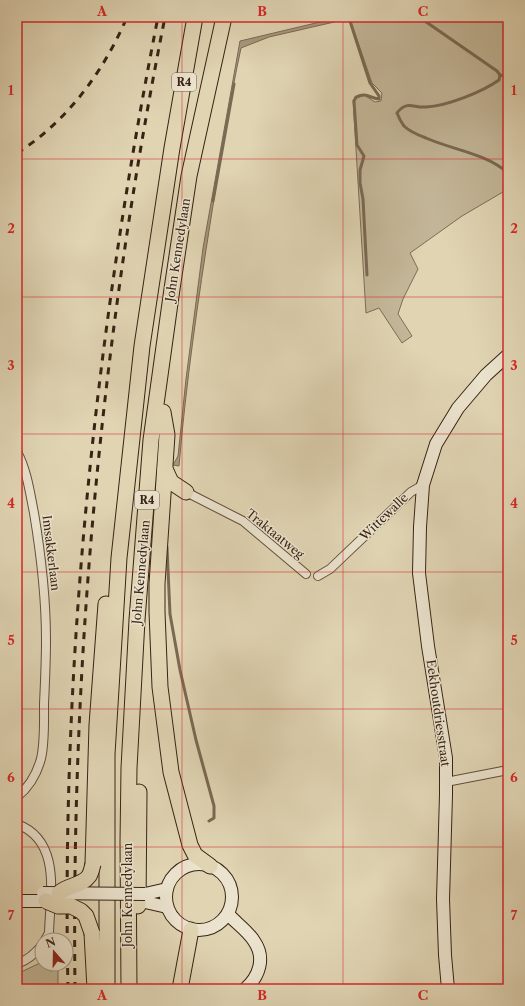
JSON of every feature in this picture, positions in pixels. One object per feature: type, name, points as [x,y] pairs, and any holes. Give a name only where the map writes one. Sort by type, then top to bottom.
[{"type":"highway","name":"John Kennedylaan","points":[[107,989],[108,746],[118,558],[142,346],[172,148],[195,17]]},
{"type":"highway","name":"John Kennedylaan","points":[[129,989],[129,768],[137,620],[151,440],[170,297],[189,176],[224,17]]},
{"type":"highway","name":"John Kennedylaan","points":[[138,989],[139,762],[151,543],[163,412],[183,270],[196,194],[232,17]]},
{"type":"highway","points":[[59,893],[64,888],[82,883],[89,876],[93,864],[97,725],[108,574],[133,389],[142,346]]},
{"type":"highway","points":[[163,412],[167,435],[158,561],[157,612],[160,687],[170,764],[190,845],[195,855],[210,866]]},
{"type":"highway","points":[[165,469],[172,482],[186,492]]},
{"type":"highway","points":[[162,507],[170,496],[179,492],[186,492]]},
{"type":"highway","points":[[44,899],[58,906],[71,906],[81,911],[86,916],[92,933],[95,989]]},
{"type":"highway","points":[[180,989],[191,930]]},
{"type":"street","points":[[423,485],[436,444],[458,408],[486,375],[508,355]]},
{"type":"street","name":"Imsakkerlaan","points":[[17,452],[21,459],[31,500],[40,552],[46,641],[41,760],[24,791],[17,796]]},
{"type":"street","name":"Wittewalle","points":[[318,576],[330,569],[411,492],[423,485]]},
{"type":"street","name":"Eekhoutdriesstraat","points":[[423,485],[419,573],[428,646],[446,758],[443,896],[448,989]]},
{"type":"street","name":"Traktaatweg","points":[[186,492],[243,520],[306,574]]},
{"type":"street","points":[[446,782],[508,770]]},
{"type":"street","points":[[17,824],[24,826],[37,837],[46,850],[49,859],[51,873],[49,932]]},
{"type":"street","points":[[199,864],[210,866],[219,871],[226,878],[230,886],[232,896],[231,905],[228,914],[221,922],[212,928],[202,931],[191,930],[176,922],[170,915],[165,898],[166,889],[171,879],[178,871],[188,866],[199,864]]},
{"type":"street","points":[[17,901],[44,899],[145,898],[166,889]]},
{"type":"street","points":[[17,893],[44,899],[59,893],[145,898],[167,907]]},
{"type":"street","points":[[228,914],[255,942],[259,953],[260,965],[258,974],[245,989]]},
{"type":"street","points":[[17,964],[27,960],[34,954]]},
{"type":"shaded area","points":[[341,17],[356,17],[269,37],[241,48],[214,197],[189,373],[179,466],[173,465],[178,456],[186,379],[203,248],[240,41]]},
{"type":"shaded area","points":[[356,17],[508,17],[508,189],[462,216],[410,253],[418,269],[403,299],[398,314],[412,336],[402,343],[379,308],[366,313],[353,100],[364,95],[375,102],[381,101],[382,93],[372,83],[350,19]]},
{"type":"shaded area","points":[[34,966],[34,972],[58,972],[58,989],[17,989],[17,974]]},
{"type":"waterway","points":[[419,17],[497,71],[500,75],[499,80],[492,85],[474,94],[454,101],[426,107],[404,107],[397,113],[401,121],[406,128],[414,133],[479,156],[499,166],[508,173]]},
{"type":"waterway","points":[[349,18],[370,83],[379,96],[379,99],[363,95],[356,97],[354,101],[357,145],[364,156],[360,170],[360,183],[363,199],[367,275]]},
{"type":"waterway","points":[[500,75],[504,76],[508,74]]},
{"type":"waterway","points":[[213,201],[234,84]]},
{"type":"waterway","points":[[167,547],[170,614],[180,670],[196,740],[214,806],[214,818],[209,821]]},
{"type":"railway","points":[[17,153],[52,126],[68,111],[82,94],[107,57],[127,17]]},
{"type":"railway","points":[[68,989],[67,867],[70,744],[77,622],[87,500],[100,379],[116,258],[158,17]]},
{"type":"railway","points":[[75,989],[75,867],[78,745],[94,501],[107,379],[123,258],[165,17]]}]
